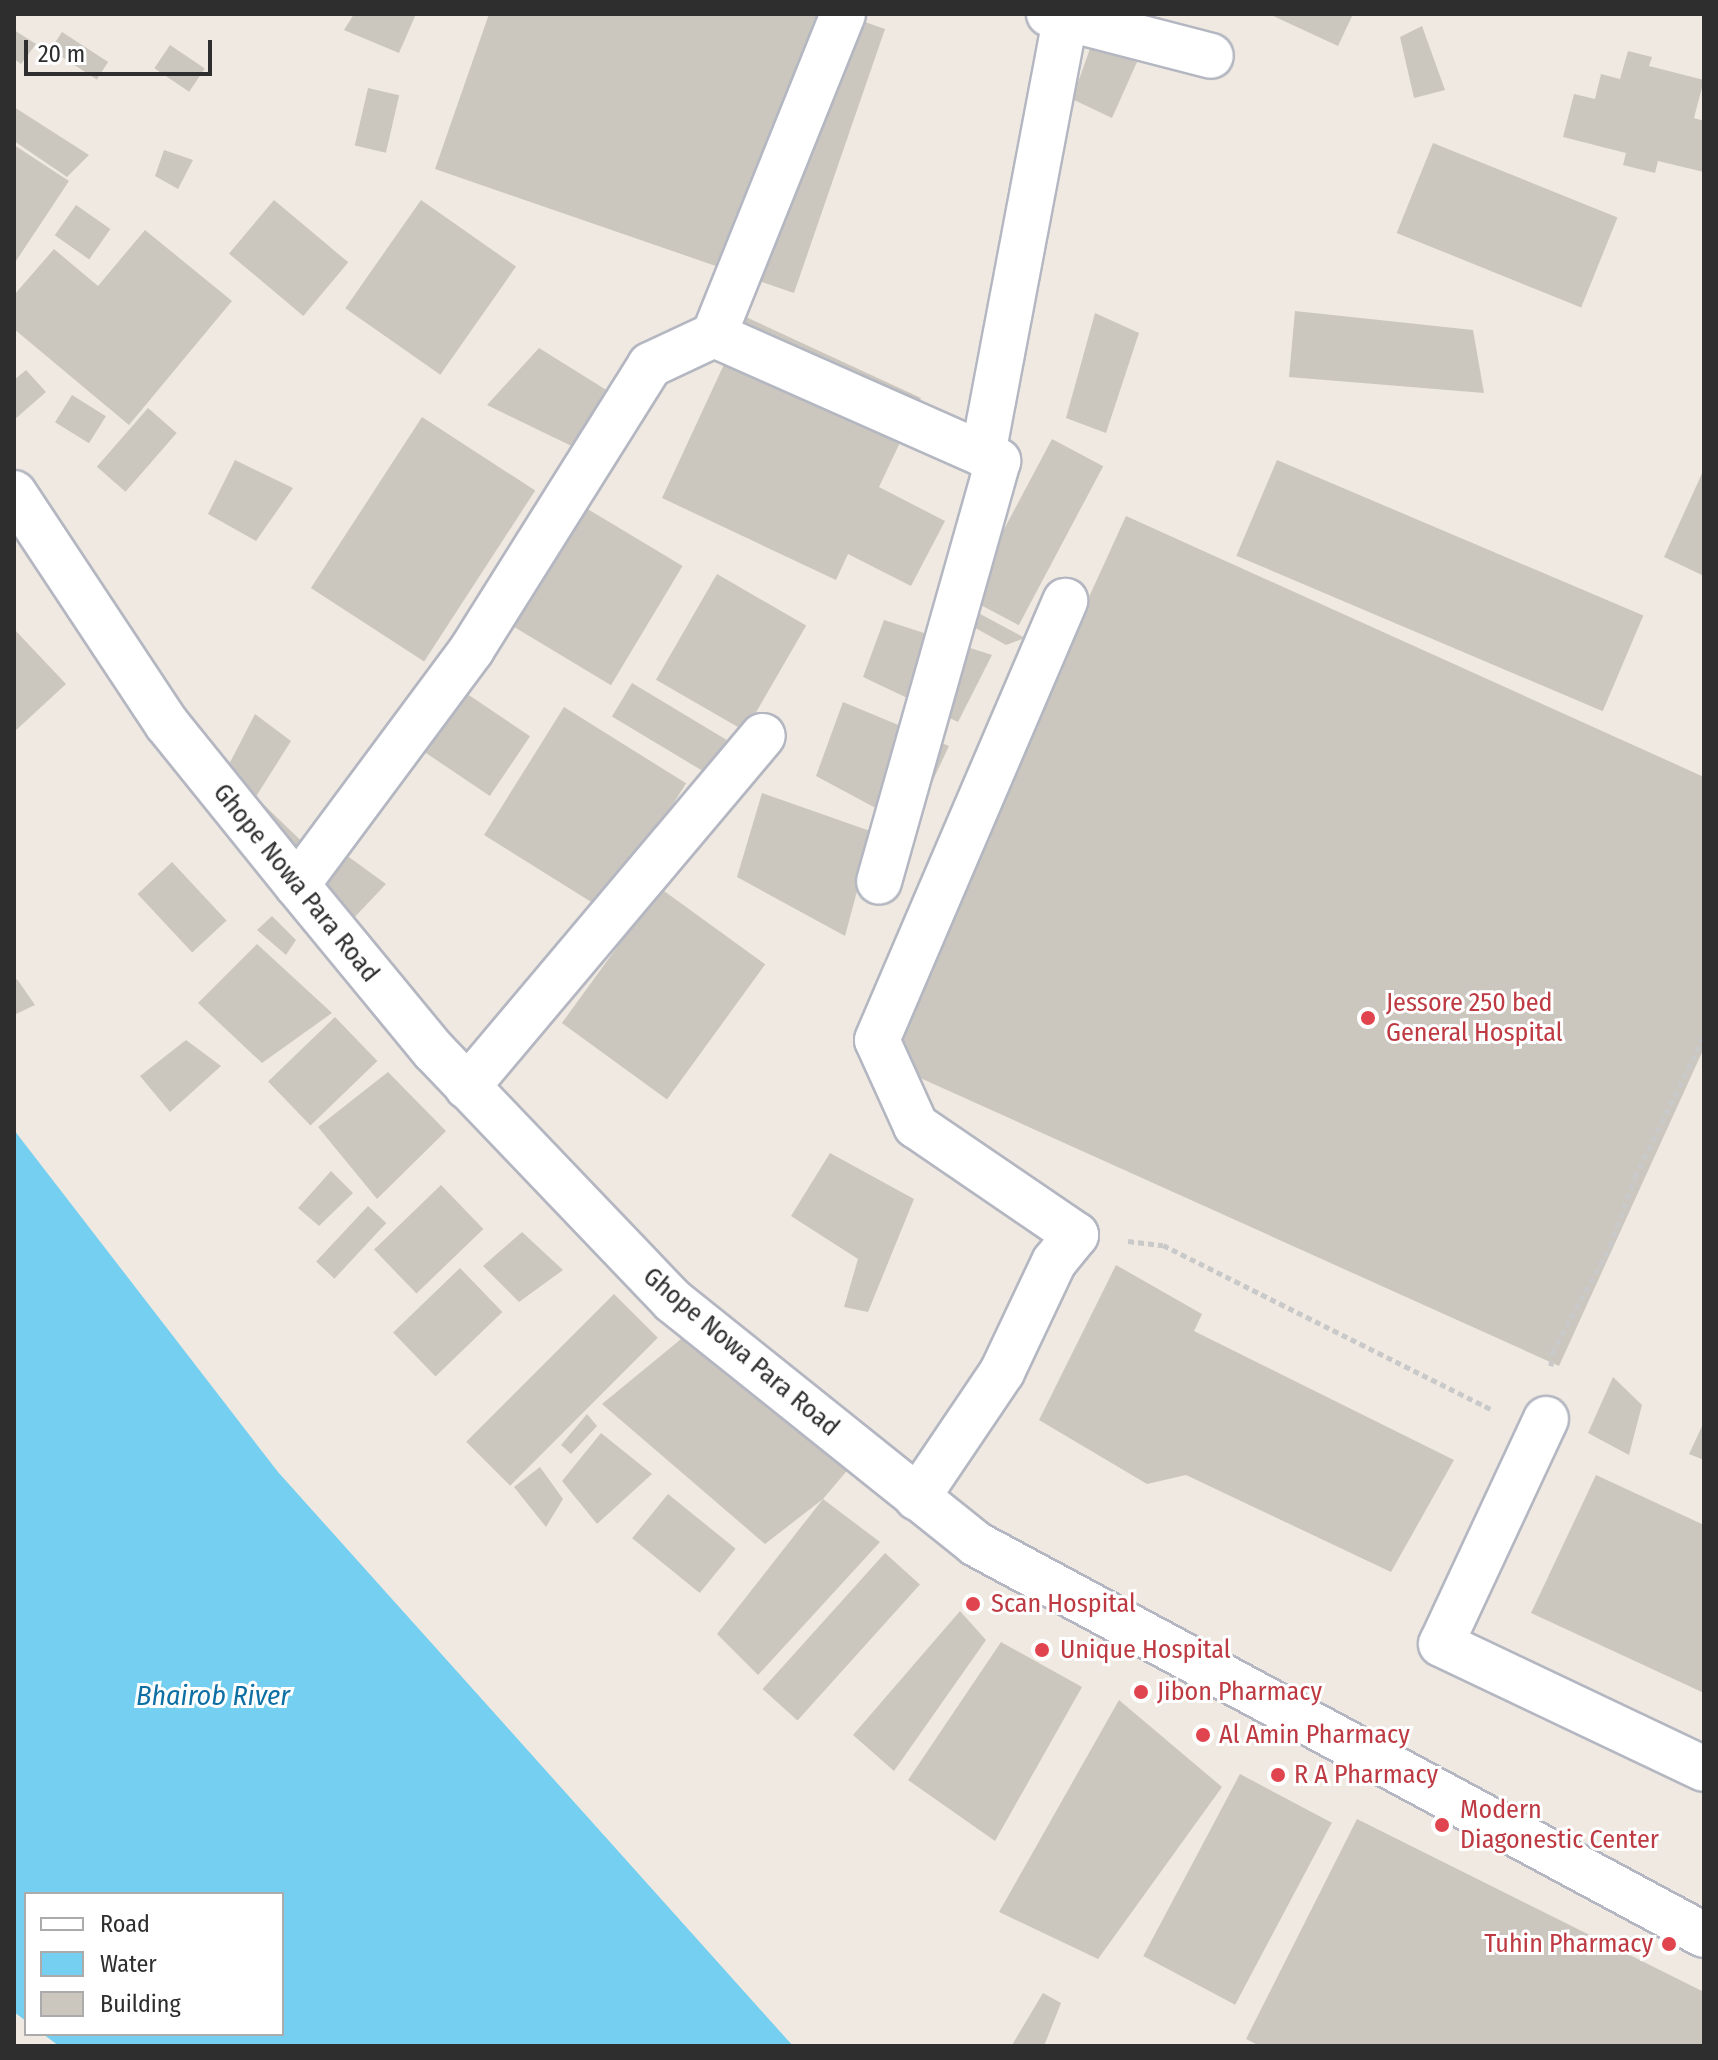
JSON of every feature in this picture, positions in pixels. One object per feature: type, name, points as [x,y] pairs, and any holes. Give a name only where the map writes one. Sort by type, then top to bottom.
[{"type":"street","points":[[297,885],[472,649],[650,365],[714,335],[843,14]]},
{"type":"street","points":[[983,454],[1057,17],[1211,56]]},
{"type":"street","points":[[714,335],[998,461],[879,882]]},
{"type":"street","name":"Ghope Nowa Para Road","points":[[14,493],[167,724],[297,885],[467,1087],[673,1301],[976,1544],[1704,1935]]},
{"type":"street","points":[[917,1498],[1002,1372],[1054,1262],[1076,1235],[916,1126],[877,1040],[1065,601]]},
{"type":"street","points":[[467,1087],[763,736]]},
{"type":"street","points":[[1546,1419],[1441,1644],[1704,1769]]},
{"type":"path","points":[[1076,1235],[1163,1245],[1489,1409],[1546,1419],[1552,1353],[1610,1246],[1635,1177],[1704,1036]]},
{"type":"water","name":"Bhairob River","points":[[14,1130],[278,1472],[793,2046],[59,2046],[46,2036],[284,2036],[284,1892],[24,1892],[24,2020],[14,2012]]},
{"type":"building","points":[[354,14],[416,14],[399,53],[344,30]]},
{"type":"building","points":[[489,14],[842,14],[885,29],[794,293],[435,169]]},
{"type":"building","points":[[1269,14],[1353,14],[1338,46]]},
{"type":"building","points":[[1422,26],[1445,90],[1414,98],[1400,37]]},
{"type":"building","points":[[14,30],[36,44],[21,64],[14,59]]},
{"type":"building","points":[[62,32],[108,62],[97,80],[51,50]]},
{"type":"building","points":[[170,45],[205,68],[189,92],[154,68]]},
{"type":"building","points":[[1091,46],[1137,62],[1112,118],[1072,99]]},
{"type":"building","points":[[1628,51],[1652,57],[1649,66],[1704,80],[1694,118],[1704,121],[1704,172],[1658,161],[1655,173],[1623,165],[1626,153],[1563,137],[1574,94],[1595,99],[1601,74],[1620,79]]},
{"type":"building","points":[[368,88],[399,95],[386,153],[355,145]]},
{"type":"building","points":[[14,107],[89,155],[67,177],[14,141]]},
{"type":"building","points":[[1433,143],[1618,218],[1581,307],[1397,233]]},
{"type":"building","points":[[14,145],[69,181],[14,264]]},
{"type":"building","points":[[164,150],[193,160],[178,189],[155,176]]},
{"type":"building","points":[[274,200],[348,262],[303,316],[229,254]]},
{"type":"building","points":[[421,200],[516,267],[440,375],[345,308]]},
{"type":"building","points":[[76,205],[110,229],[89,259],[55,235]]},
{"type":"building","points":[[145,230],[232,301],[129,425],[14,329],[14,295],[54,249],[98,286]]},
{"type":"building","points":[[1295,311],[1473,330],[1484,393],[1289,377]]},
{"type":"building","points":[[1095,313],[1139,333],[1106,433],[1066,418]]},
{"type":"building","points":[[746,317],[921,398],[879,487],[945,521],[911,586],[848,554],[836,580],[662,498]]},
{"type":"building","points":[[539,348],[616,396],[584,452],[487,405]]},
{"type":"building","points":[[26,370],[46,392],[14,420],[14,380]]},
{"type":"building","points":[[72,395],[106,416],[89,443],[55,422]]},
{"type":"building","points":[[148,408],[177,433],[126,492],[97,467]]},
{"type":"building","points":[[422,417],[535,491],[424,662],[311,588]]},
{"type":"building","points":[[1052,439],[1103,466],[1019,625],[967,598]]},
{"type":"building","points":[[235,460],[293,488],[256,541],[208,514]]},
{"type":"building","points":[[1277,460],[1643,616],[1603,711],[1236,556]]},
{"type":"building","points":[[1704,469],[1704,576],[1664,557]]},
{"type":"building","points":[[566,496],[683,566],[611,685],[494,615]]},
{"type":"building","points":[[1126,516],[1704,777],[1704,1048],[1559,1366],[878,1059]]},
{"type":"building","points":[[717,574],[806,626],[745,731],[656,680]]},
{"type":"building","points":[[969,608],[1025,638],[1006,645],[970,625]]},
{"type":"building","points":[[884,620],[992,655],[958,722],[863,677]]},
{"type":"building","points":[[14,629],[66,684],[14,732]]},
{"type":"building","points":[[448,681],[530,736],[490,796],[408,741]]},
{"type":"building","points":[[632,683],[743,749],[722,783],[612,716]]},
{"type":"building","points":[[843,702],[949,746],[911,827],[816,776]]},
{"type":"building","points":[[564,707],[686,783],[606,911],[484,835]]},
{"type":"building","points":[[255,714],[291,741],[252,803],[222,778]]},
{"type":"building","points":[[762,793],[873,832],[845,936],[737,877]]},
{"type":"building","points":[[261,802],[307,846],[290,864],[244,819]]},
{"type":"building","points":[[342,852],[386,884],[351,921],[318,888]]},
{"type":"building","points":[[172,862],[227,921],[192,953],[138,894]]},
{"type":"building","points":[[660,888],[765,964],[667,1100],[562,1023]]},
{"type":"building","points":[[272,916],[296,940],[286,955],[257,930]]},
{"type":"building","points":[[257,944],[332,1013],[262,1063],[198,1003]]},
{"type":"building","points":[[17,979],[35,1005],[16,1014],[14,981]]},
{"type":"building","points":[[335,1017],[377,1061],[310,1125],[268,1082]]},
{"type":"building","points":[[186,1040],[221,1066],[170,1112],[140,1076]]},
{"type":"building","points":[[388,1072],[446,1131],[377,1199],[318,1127]]},
{"type":"building","points":[[830,1153],[914,1199],[868,1312],[844,1307],[858,1259],[791,1216]]},
{"type":"building","points":[[331,1171],[353,1193],[319,1226],[298,1208]]},
{"type":"building","points":[[441,1185],[483,1229],[416,1293],[374,1250]]},
{"type":"building","points":[[368,1206],[386,1223],[334,1279],[316,1262]]},
{"type":"building","points":[[522,1232],[563,1270],[519,1302],[483,1266]]},
{"type":"building","points":[[1116,1265],[1202,1314],[1194,1331],[1454,1460],[1391,1572],[1186,1475],[1147,1484],[1039,1420]]},
{"type":"building","points":[[460,1268],[502,1312],[435,1376],[393,1333]]},
{"type":"building","points":[[614,1294],[658,1338],[510,1486],[466,1442]]},
{"type":"building","points":[[686,1335],[851,1466],[823,1499],[765,1544],[602,1404]]},
{"type":"building","points":[[1613,1377],[1642,1405],[1629,1455],[1588,1433]]},
{"type":"building","points":[[587,1414],[597,1426],[571,1454],[561,1445]]},
{"type":"building","points":[[1704,1422],[1704,1460],[1689,1454]]},
{"type":"building","points":[[601,1433],[652,1474],[597,1524],[562,1481]]},
{"type":"building","points":[[540,1467],[563,1499],[546,1527],[514,1487]]},
{"type":"building","points":[[1596,1475],[1704,1525],[1704,1693],[1531,1613]]},
{"type":"building","points":[[668,1494],[736,1549],[700,1593],[632,1538]]},
{"type":"building","points":[[823,1499],[880,1542],[758,1675],[717,1634]]},
{"type":"building","points":[[885,1553],[920,1584],[797,1720],[763,1689]]},
{"type":"building","points":[[960,1611],[986,1640],[894,1771],[853,1735]]},
{"type":"building","points":[[1001,1642],[1082,1687],[995,1841],[908,1780]]},
{"type":"building","points":[[1119,1700],[1222,1787],[1098,1959],[999,1912]]},
{"type":"building","points":[[1240,1774],[1332,1823],[1235,2005],[1143,1956]]},
{"type":"building","points":[[1357,1819],[1704,1992],[1704,2046],[1260,2046],[1246,2039]]},
{"type":"building","points":[[1043,1993],[1061,2003],[1044,2046],[1012,2045]]},
{"type":"place","name":"Jessore 250 bed General Hospital","points":[[1368,1018]]},
{"type":"place","name":"Scan Hospital","points":[[973,1604]]},
{"type":"place","name":"Unique Hospital","points":[[1042,1650]]},
{"type":"place","name":"Jibon Pharmacy","points":[[1141,1692]]},
{"type":"place","name":"Al Amin Pharmacy","points":[[1203,1735]]},
{"type":"place","name":"R A Pharmacy","points":[[1278,1775]]},
{"type":"place","name":"Modern Diagonestic Center","points":[[1442,1825]]},
{"type":"place","name":"Tuhin Pharmacy","points":[[1669,1944]]}]
